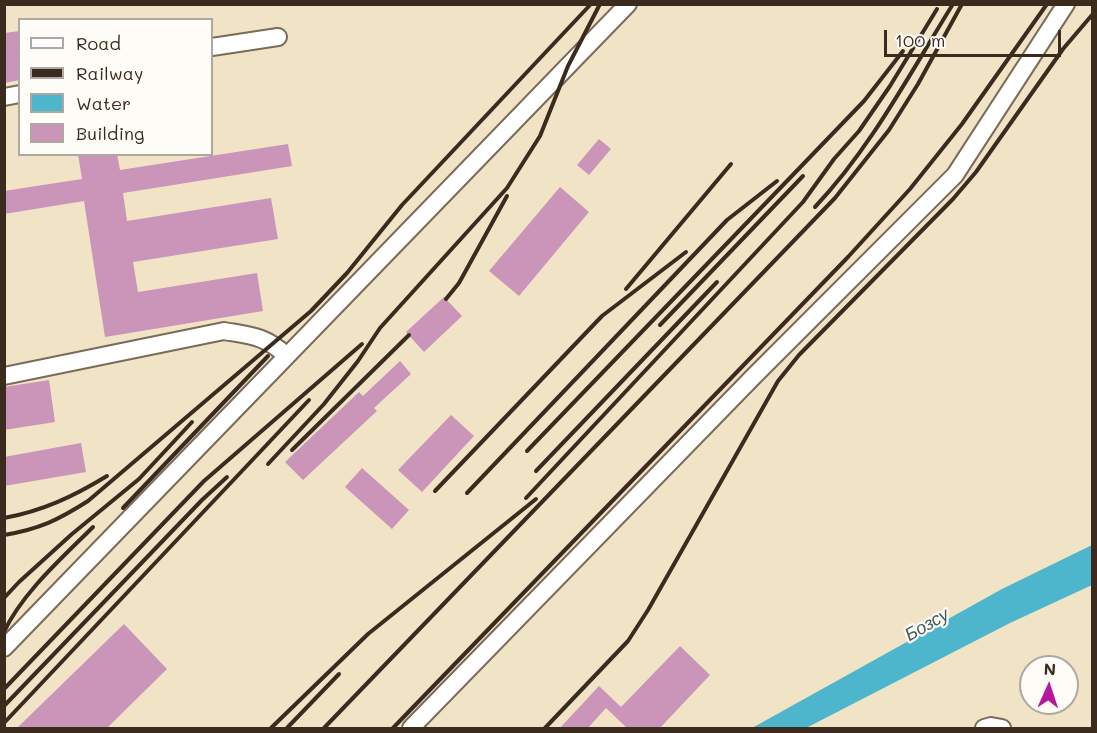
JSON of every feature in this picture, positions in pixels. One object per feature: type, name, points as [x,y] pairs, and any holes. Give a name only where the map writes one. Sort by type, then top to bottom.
[{"type":"lane","points":[[4,648],[628,4]]},
{"type":"lane","points":[[411,729],[754,376],[955,175],[1066,4]]},
{"type":"lane","points":[[213,46],[278,37]]},
{"type":"lane","points":[[4,376],[224,331],[259,337],[277,347],[287,356]]},
{"type":"lane","points":[[984,729],[991,726],[1002,729]]},
{"type":"water","name":"Бозсу","points":[[1092,545],[1092,585],[1010,623],[806,728],[752,728],[1002,589]]},
{"type":"building","points":[[18,31],[18,80],[4,83],[4,33]]},
{"type":"building","points":[[599,139],[611,149],[589,175],[577,165]]},
{"type":"building","points":[[288,144],[292,166],[123,193],[127,221],[271,198],[278,239],[133,262],[138,292],[257,273],[263,311],[105,337],[84,201],[4,214],[4,191],[82,179],[78,156],[117,156],[120,170]]},
{"type":"building","points":[[560,187],[589,212],[519,296],[489,271]]},
{"type":"building","points":[[444,297],[462,316],[424,352],[406,332]]},
{"type":"building","points":[[400,361],[411,374],[374,408],[377,411],[303,480],[285,462],[359,392],[363,396]]},
{"type":"building","points":[[49,380],[55,422],[4,430],[4,387]]},
{"type":"building","points":[[451,415],[474,436],[422,492],[398,470]]},
{"type":"building","points":[[81,443],[86,472],[4,486],[4,457]]},
{"type":"building","points":[[362,468],[409,510],[392,529],[345,487]]},
{"type":"building","points":[[124,624],[167,669],[106,729],[16,729]]},
{"type":"building","points":[[680,646],[710,675],[659,729],[628,729],[606,708],[587,729],[559,729],[599,686],[621,707]]},
{"type":"railway","points":[[4,535],[48,523],[88,501],[311,311],[347,273],[402,205],[591,4]]},
{"type":"railway","points":[[268,464],[324,404],[358,361],[380,328],[507,188],[540,136],[568,66],[600,4]]},
{"type":"railway","points":[[815,207],[872,135],[953,4]]},
{"type":"railway","points":[[324,728],[835,198],[889,130],[918,84],[962,4]]},
{"type":"railway","points":[[393,728],[848,257],[910,189],[962,124],[1047,4]]},
{"type":"railway","points":[[526,498],[803,202],[834,159],[859,131],[890,86],[937,9]]},
{"type":"railway","points":[[545,728],[628,641],[648,610],[778,381],[799,355],[953,199],[976,172],[1063,49],[1092,15]]},
{"type":"railway","points":[[527,451],[864,101],[903,51]]},
{"type":"railway","points":[[626,289],[731,164]]},
{"type":"railway","points":[[660,325],[803,176]]},
{"type":"railway","points":[[467,493],[727,220],[777,181]]},
{"type":"railway","points":[[446,299],[459,283],[507,196]]},
{"type":"railway","points":[[435,491],[602,316],[686,252]]},
{"type":"railway","points":[[536,471],[717,282]]},
{"type":"railway","points":[[292,450],[409,335]]},
{"type":"railway","points":[[4,689],[204,481],[362,344]]},
{"type":"railway","points":[[123,508],[268,356]]},
{"type":"railway","points":[[4,723],[309,400]]},
{"type":"railway","points":[[4,598],[72,534],[139,479],[192,422]]},
{"type":"railway","points":[[4,518],[58,502],[107,476]]},
{"type":"railway","points":[[4,706],[202,500],[227,477]]},
{"type":"railway","points":[[271,728],[368,634],[536,499]]},
{"type":"railway","points":[[4,632],[21,603],[32,590],[93,527]]},
{"type":"railway","points":[[287,728],[339,674]]}]
